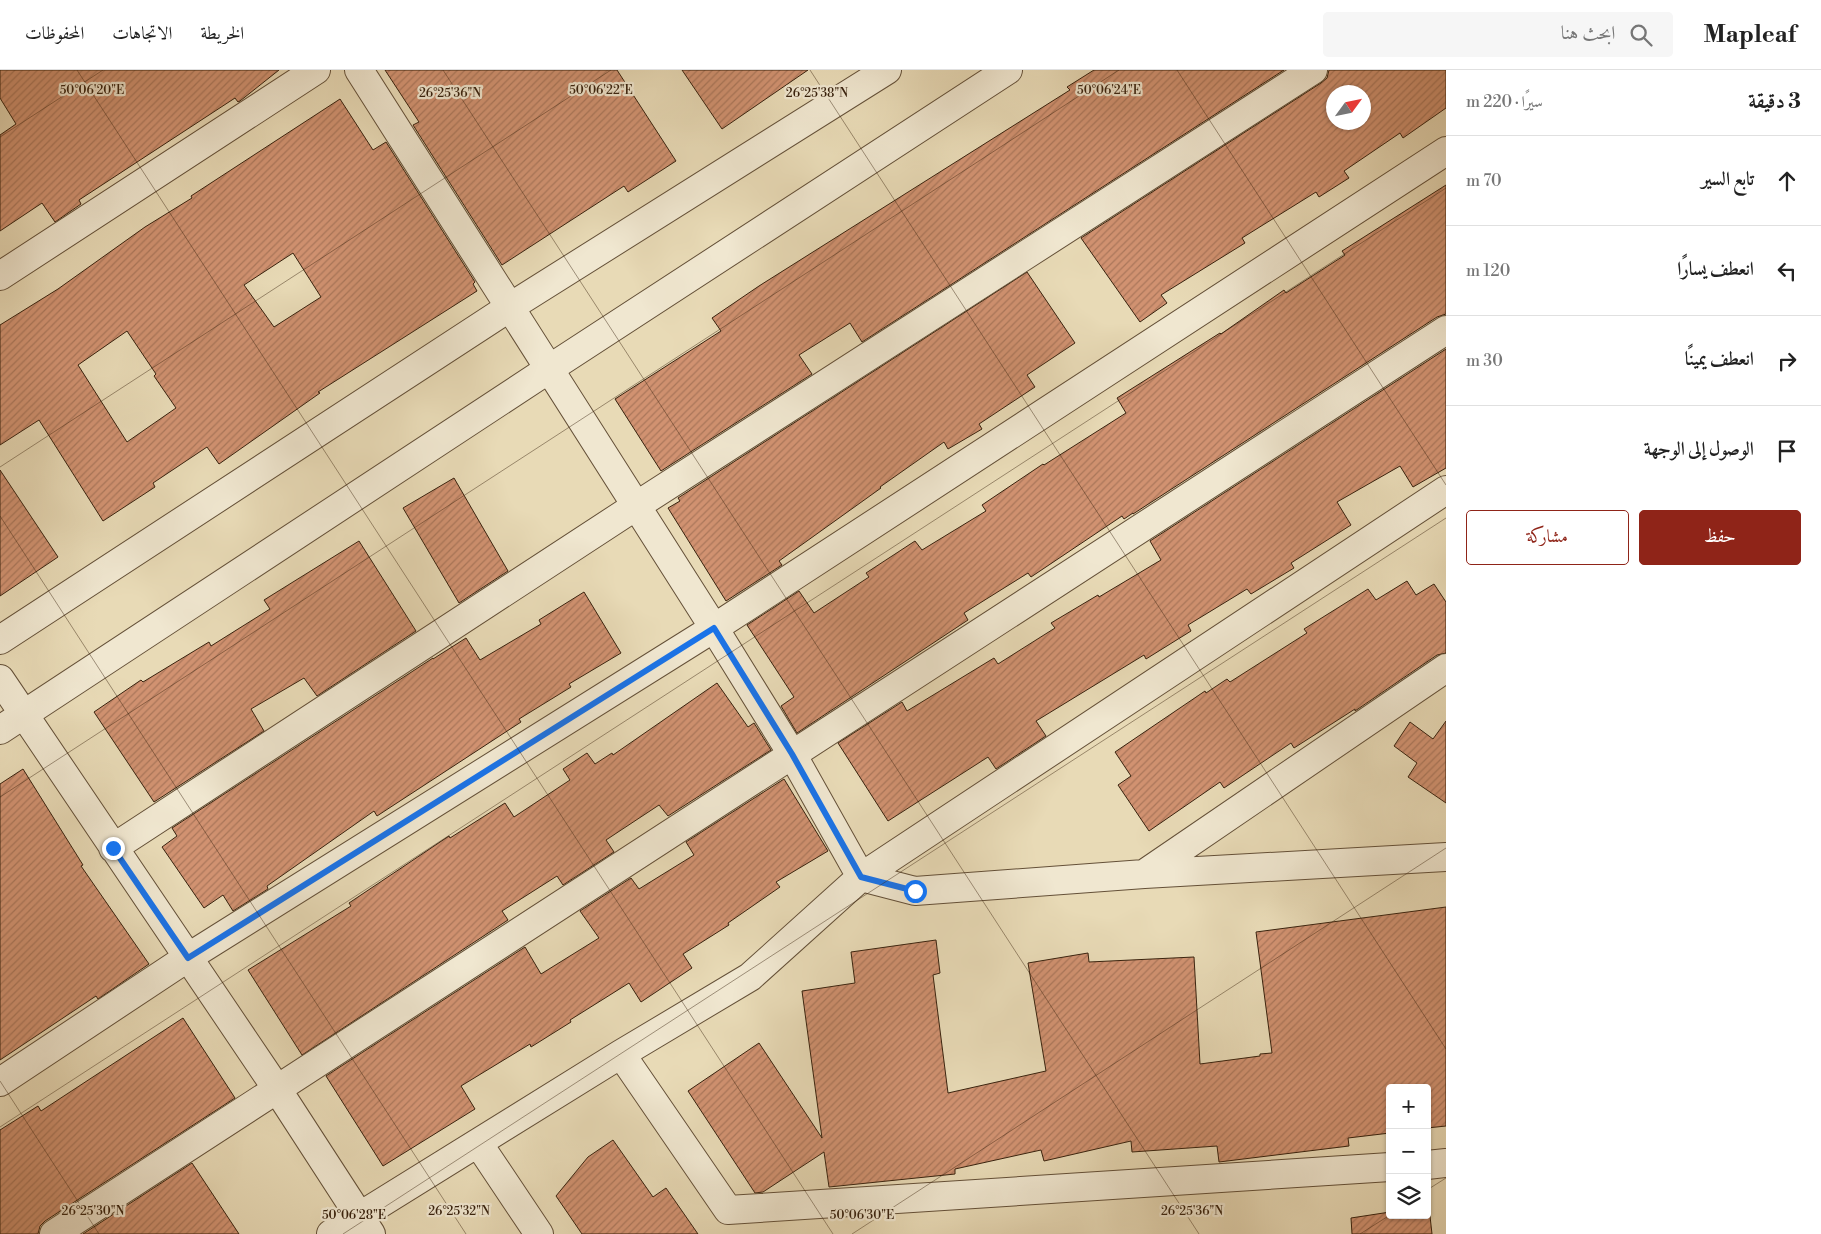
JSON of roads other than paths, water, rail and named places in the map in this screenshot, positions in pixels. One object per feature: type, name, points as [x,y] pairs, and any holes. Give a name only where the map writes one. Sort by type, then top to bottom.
[{"type":"street","points":[[0,276],[316,70]]},
{"type":"street","points":[[359,70],[714,628],[792,754],[861,877],[915,891],[1144,874],[1446,857]]},
{"type":"street","points":[[0,640],[510,307],[886,70]]},
{"type":"street","points":[[0,730],[1008,70]]},
{"type":"street","points":[[113,848],[636,506],[1313,70]]},
{"type":"street","points":[[0,1082],[188,958],[714,628],[1446,151]]},
{"type":"street","points":[[54,1234],[1446,330]]},
{"type":"street","points":[[331,1234],[365,1225],[478,1143],[750,977],[861,877],[1445,493]]},
{"type":"street","points":[[1144,874],[1446,668]]},
{"type":"street","points":[[0,679],[277,1089],[365,1225]]},
{"type":"street","points":[[621,1054],[728,1210],[1386,1167]]},
{"type":"street","points":[[478,1143],[539,1234]]},
{"type":"street","points":[[1431,1165],[1446,1163]]}]
